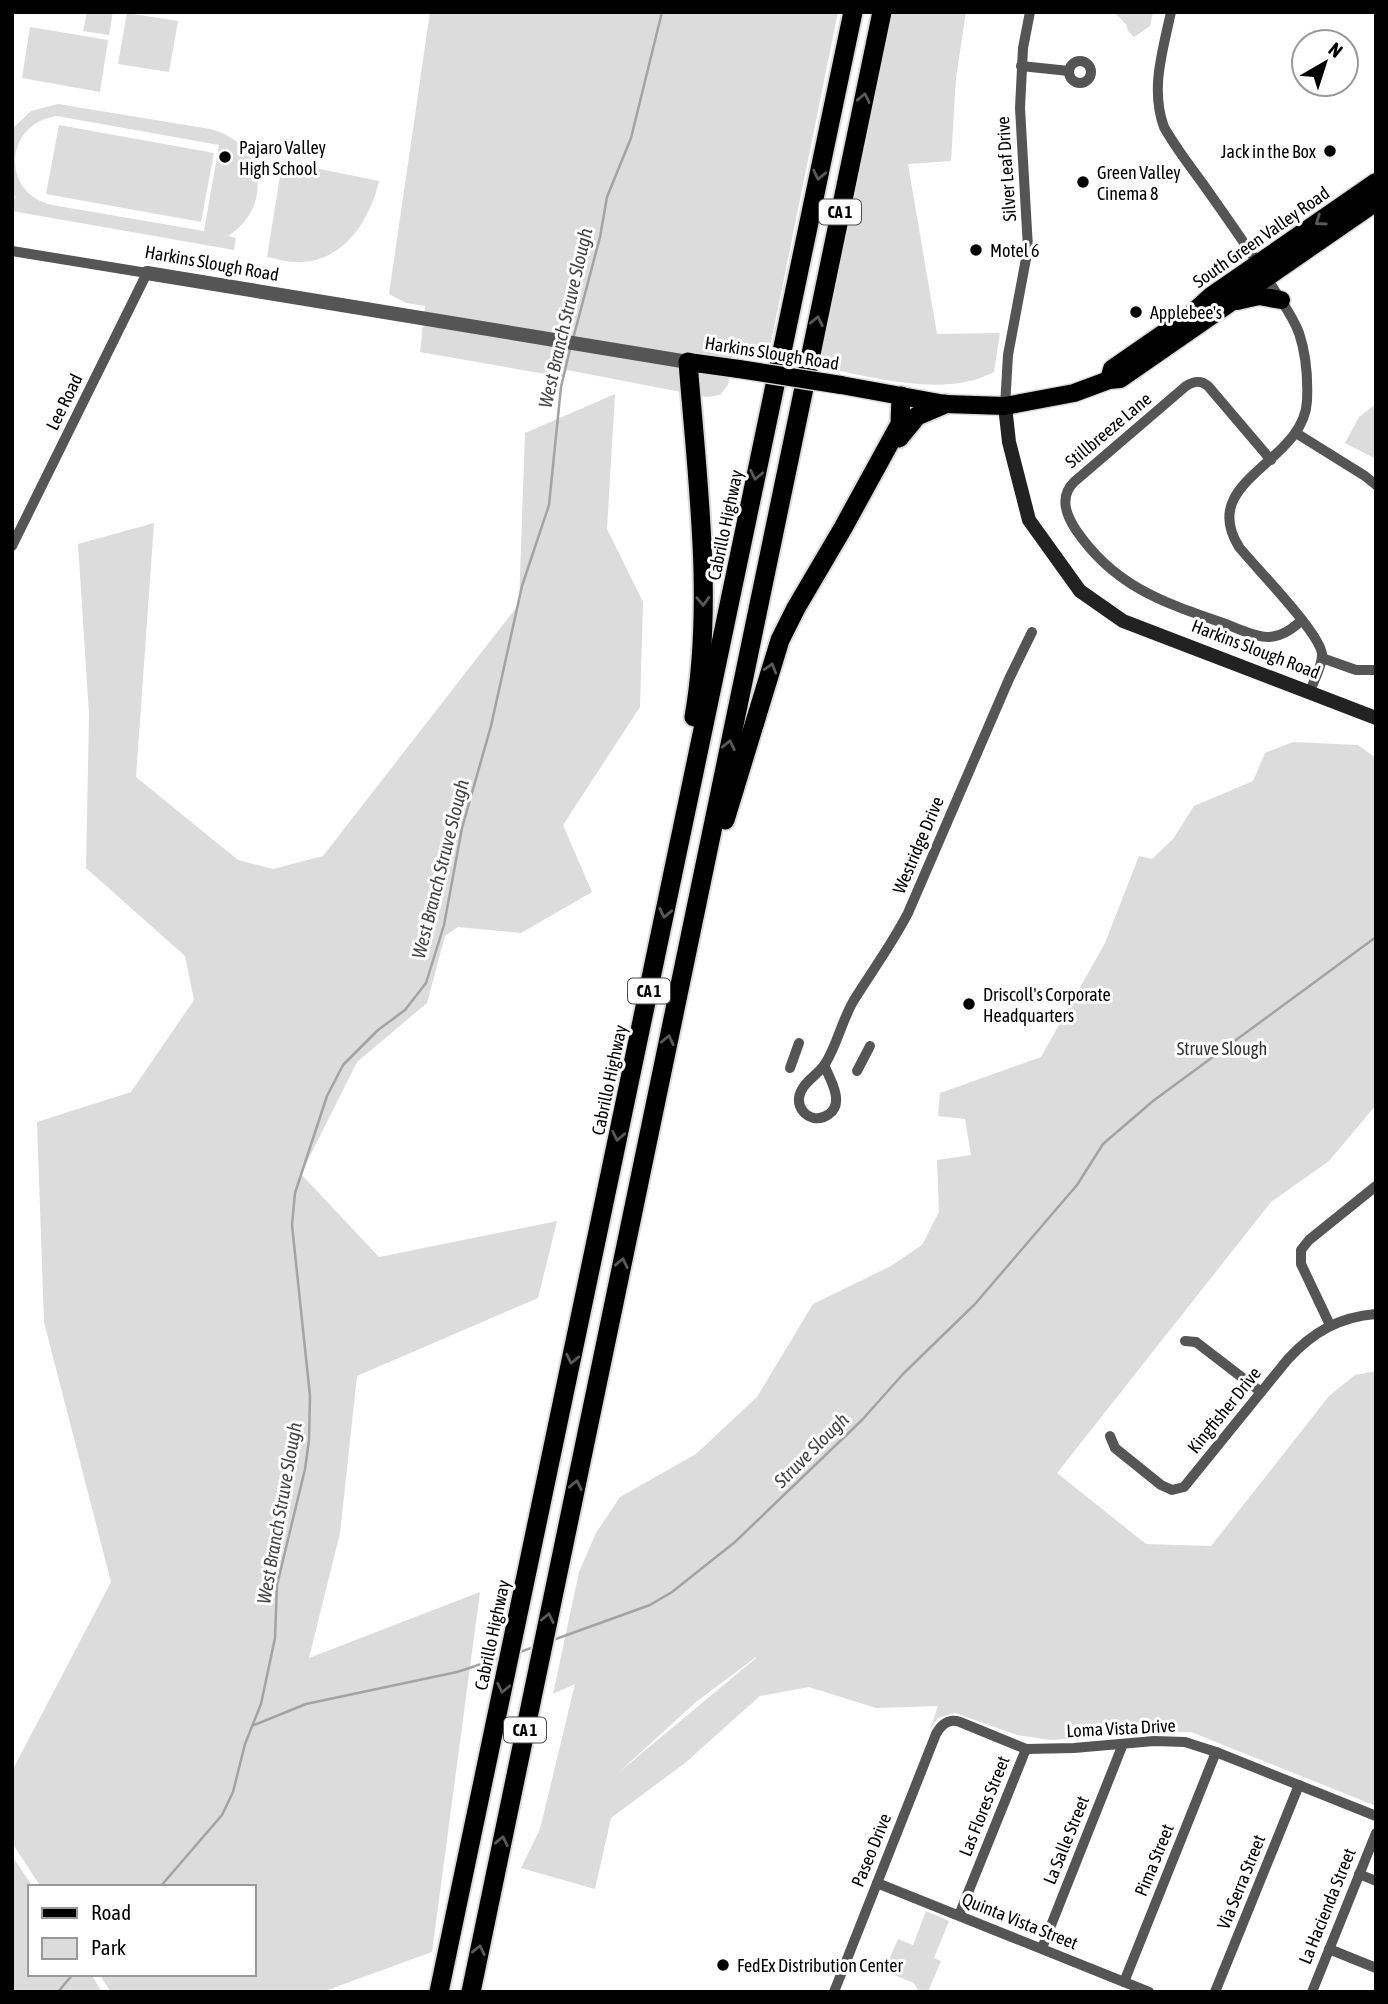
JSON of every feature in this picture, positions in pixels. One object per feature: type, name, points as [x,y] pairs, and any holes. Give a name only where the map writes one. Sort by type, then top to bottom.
[{"type":"highway","name":"Cabrillo Highway","points":[[439,1992],[853,12]]},
{"type":"highway","name":"CA 1","points":[[471,1992],[881,12]]},
{"type":"highway","points":[[673,876],[677,815],[697,694],[703,625],[688,362]]},
{"type":"highway","points":[[843,528],[900,424],[901,397]]},
{"type":"highway","points":[[693,921],[780,640],[843,528],[904,430],[917,416],[945,404]]},
{"type":"main road","name":"South Green Valley Road","points":[[1005,406],[1074,393],[1109,380],[1120,379],[1231,302],[1262,270],[1376,182]]},
{"type":"main road","name":"South Green Valley Road","points":[[1109,380],[1112,369],[1190,315],[1211,296],[1262,270],[1376,202]]},
{"type":"main road","points":[[1231,302],[1259,296],[1281,300]]},
{"type":"main road","name":"Harkins Slough Road","points":[[688,362],[945,404],[1005,406],[1009,442],[1029,520],[1080,591],[1124,621],[1376,718]]},
{"type":"street","name":"Silver Leaf Drive","points":[[1005,406],[1008,355],[1028,248],[1020,108],[1021,65],[1030,12]]},
{"type":"street","points":[[1171,12],[1157,84],[1161,117],[1169,135],[1251,251],[1281,300],[1298,330],[1306,367],[1307,408],[1296,433],[1286,447],[1244,482],[1235,495],[1231,507],[1231,528],[1239,547],[1318,640],[1322,658],[1310,691]]},
{"type":"street","points":[[1021,65],[1069,71]]},
{"type":"street","name":"Harkins Slough Road","points":[[12,251],[688,362]]},
{"type":"street","name":"Lee Road","points":[[12,546],[146,273]]},
{"type":"street","name":"Stillbreeze Lane","points":[[1270,460],[1208,386],[1197,381],[1186,386],[1074,482],[1065,494],[1065,508],[1074,527],[1101,561],[1121,579],[1153,598],[1260,636],[1282,635],[1302,620]]},
{"type":"street","points":[[1296,433],[1376,485]]},
{"type":"street","name":"Westridge Drive","points":[[824,1065],[836,1094],[836,1104],[826,1117],[818,1119],[803,1111],[799,1095],[824,1065],[853,1002],[894,942],[1032,632]]},
{"type":"street","points":[[1322,658],[1356,670],[1376,670]]},
{"type":"street","points":[[790,1068],[799,1043]]},
{"type":"street","points":[[857,1071],[870,1046]]},
{"type":"street","points":[[1330,1325],[1301,1264],[1301,1250],[1309,1240],[1376,1186]]},
{"type":"street","name":"Kingfisher Drive","points":[[1110,1436],[1115,1448],[1161,1485],[1178,1489],[1190,1481],[1296,1350],[1330,1325],[1356,1316],[1376,1314]]},
{"type":"street","points":[[1185,1341],[1196,1342],[1261,1392]]},
{"type":"street","name":"Loma Vista Drive","points":[[944,1723],[960,1721],[1026,1749],[1185,1742],[1376,1816]]},
{"type":"street","name":"Paseo Drive","points":[[834,1992],[936,1734],[944,1723]]},
{"type":"street","name":"La Salle Street","points":[[1042,1948],[1123,1744]]},
{"type":"street","name":"Las Flores Street","points":[[959,1915],[1026,1749]]},
{"type":"street","name":"Pima Street","points":[[1124,1982],[1216,1752]]},
{"type":"street","name":"Via Serra Street","points":[[1215,1992],[1299,1785]]},
{"type":"street","name":"La Hacienda Street","points":[[1312,1992],[1376,1833]]},
{"type":"street","points":[[1359,1874],[1376,1881]]},
{"type":"street","name":"Quinta Vista Street","points":[[877,1883],[1149,1992]]},
{"type":"street","points":[[1329,1949],[1376,1968]]},
{"type":"green space","points":[[87,12],[113,12],[109,35],[83,31]]},
{"type":"green space","points":[[430,12],[838,12],[768,357],[733,352],[728,385],[720,395],[707,397],[567,370],[562,377],[420,352],[425,306],[406,303],[389,294]]},
{"type":"green space","points":[[892,12],[966,12],[956,78],[951,161],[908,164],[937,334],[1000,333],[994,372],[974,380],[930,385],[884,380],[818,367]]},
{"type":"green space","points":[[1114,12],[1153,12],[1150,26],[1134,37]]},
{"type":"green space","points":[[127,13],[178,21],[169,72],[118,64]]},
{"type":"green space","points":[[30,27],[108,40],[100,92],[22,78]]},
{"type":"green space","points":[[58,104],[210,129],[228,136],[242,147],[252,161],[257,176],[253,208],[243,223],[228,236],[236,238],[234,250],[12,211],[12,198],[16,198],[12,193],[12,129],[31,111]],"holes":[[[57,116],[219,145],[204,231],[52,205],[35,198],[23,187],[15,159],[18,144],[27,131],[39,121]]]},
{"type":"green space","points":[[59,125],[214,153],[201,222],[46,194]]},
{"type":"green space","points":[[290,163],[379,181],[369,211],[351,238],[340,248],[311,261],[291,262],[267,257],[281,170]]},
{"type":"green space","name":"West Branch Struve Slough","points":[[615,394],[607,529],[643,602],[640,707],[563,825],[592,892],[521,933],[458,927],[445,936],[427,1003],[357,1062],[301,1174],[379,1257],[557,1221],[538,1298],[357,1376],[340,1533],[309,1658],[480,1592],[432,1952],[322,1992],[111,1992],[100,1976],[256,1976],[256,1885],[40,1885],[12,1843],[12,1771],[111,1582],[44,1322],[37,1122],[131,1092],[194,1000],[185,956],[86,868],[89,714],[78,544],[154,523],[136,777],[238,860],[273,869],[323,856],[519,604],[525,433]]},
{"type":"green space","points":[[1376,404],[1376,459],[1345,443],[1359,417]]},
{"type":"green space","name":"Struve Slough","points":[[1293,742],[1358,745],[1376,758],[1376,1105],[1329,1161],[1271,1202],[1057,1473],[1146,1544],[1211,1546],[1329,1396],[1355,1375],[1376,1371],[1376,1806],[1191,1732],[1151,1732],[1051,1740],[1017,1735],[955,1713],[938,1718],[930,1729],[938,1706],[876,1708],[809,1687],[760,1696],[685,1763],[611,1818],[595,1889],[521,1868],[540,1829],[575,1684],[553,1694],[579,1572],[596,1533],[620,1497],[696,1454],[757,1397],[813,1304],[891,1266],[922,1245],[939,1212],[937,1160],[971,1155],[965,1119],[938,1116],[940,1093],[1041,1057],[1105,943],[1139,856],[1152,859],[1173,839],[1194,806],[1253,781],[1265,753]],"holes":[[[756,1658],[618,1773],[696,1702]]]},
{"type":"green space","points":[[12,1856],[32,1885],[28,1885],[28,1976],[92,1976],[102,1992],[12,1992]]},
{"type":"green space","points":[[926,1911],[949,1921],[934,1958],[941,1961],[928,1992],[919,1992],[914,1983],[884,1971],[898,1939],[913,1945]]},
{"type":"waterway","name":"West Branch Struve Slough","points":[[573,339],[600,237],[607,197],[631,138],[662,12]]},
{"type":"waterway","name":"West Branch Struve Slough","points":[[162,1885],[222,1815],[233,1792],[245,1744],[261,1704],[275,1638],[277,1585],[305,1469],[309,1440],[310,1396],[292,1225],[295,1193],[327,1096],[343,1065],[378,1030],[405,1010],[426,983],[444,925],[462,828],[491,726],[522,586],[549,505],[561,387],[570,349]]},
{"type":"waterway","name":"Struve Slough","points":[[553,1640],[650,1605],[672,1592],[735,1542],[862,1420],[903,1374],[975,1304],[1077,1185],[1103,1144],[1153,1101],[1376,937]]},
{"type":"waterway","name":"Struve Slough","points":[[517,1653],[534,1647]]},
{"type":"waterway","name":"Struve Slough","points":[[254,1725],[306,1704],[457,1672],[500,1658]]},
{"type":"waterway","name":"West Branch Struve Slough","points":[[58,1992],[71,1976]]},
{"type":"place","name":"Jack in the Box","points":[[1330,151]]},
{"type":"place","name":"Pajaro Valley High School","points":[[225,157]]},
{"type":"place","name":"Green Valley Cinema 8","points":[[1083,182]]},
{"type":"place","name":"Motel 6","points":[[976,250]]},
{"type":"place","name":"Applebee's","points":[[1136,312]]},
{"type":"place","name":"Driscoll's Corporate Headquarters","points":[[969,1004]]},
{"type":"place","name":"FedEx Distribution Center","points":[[723,1965]]}]
